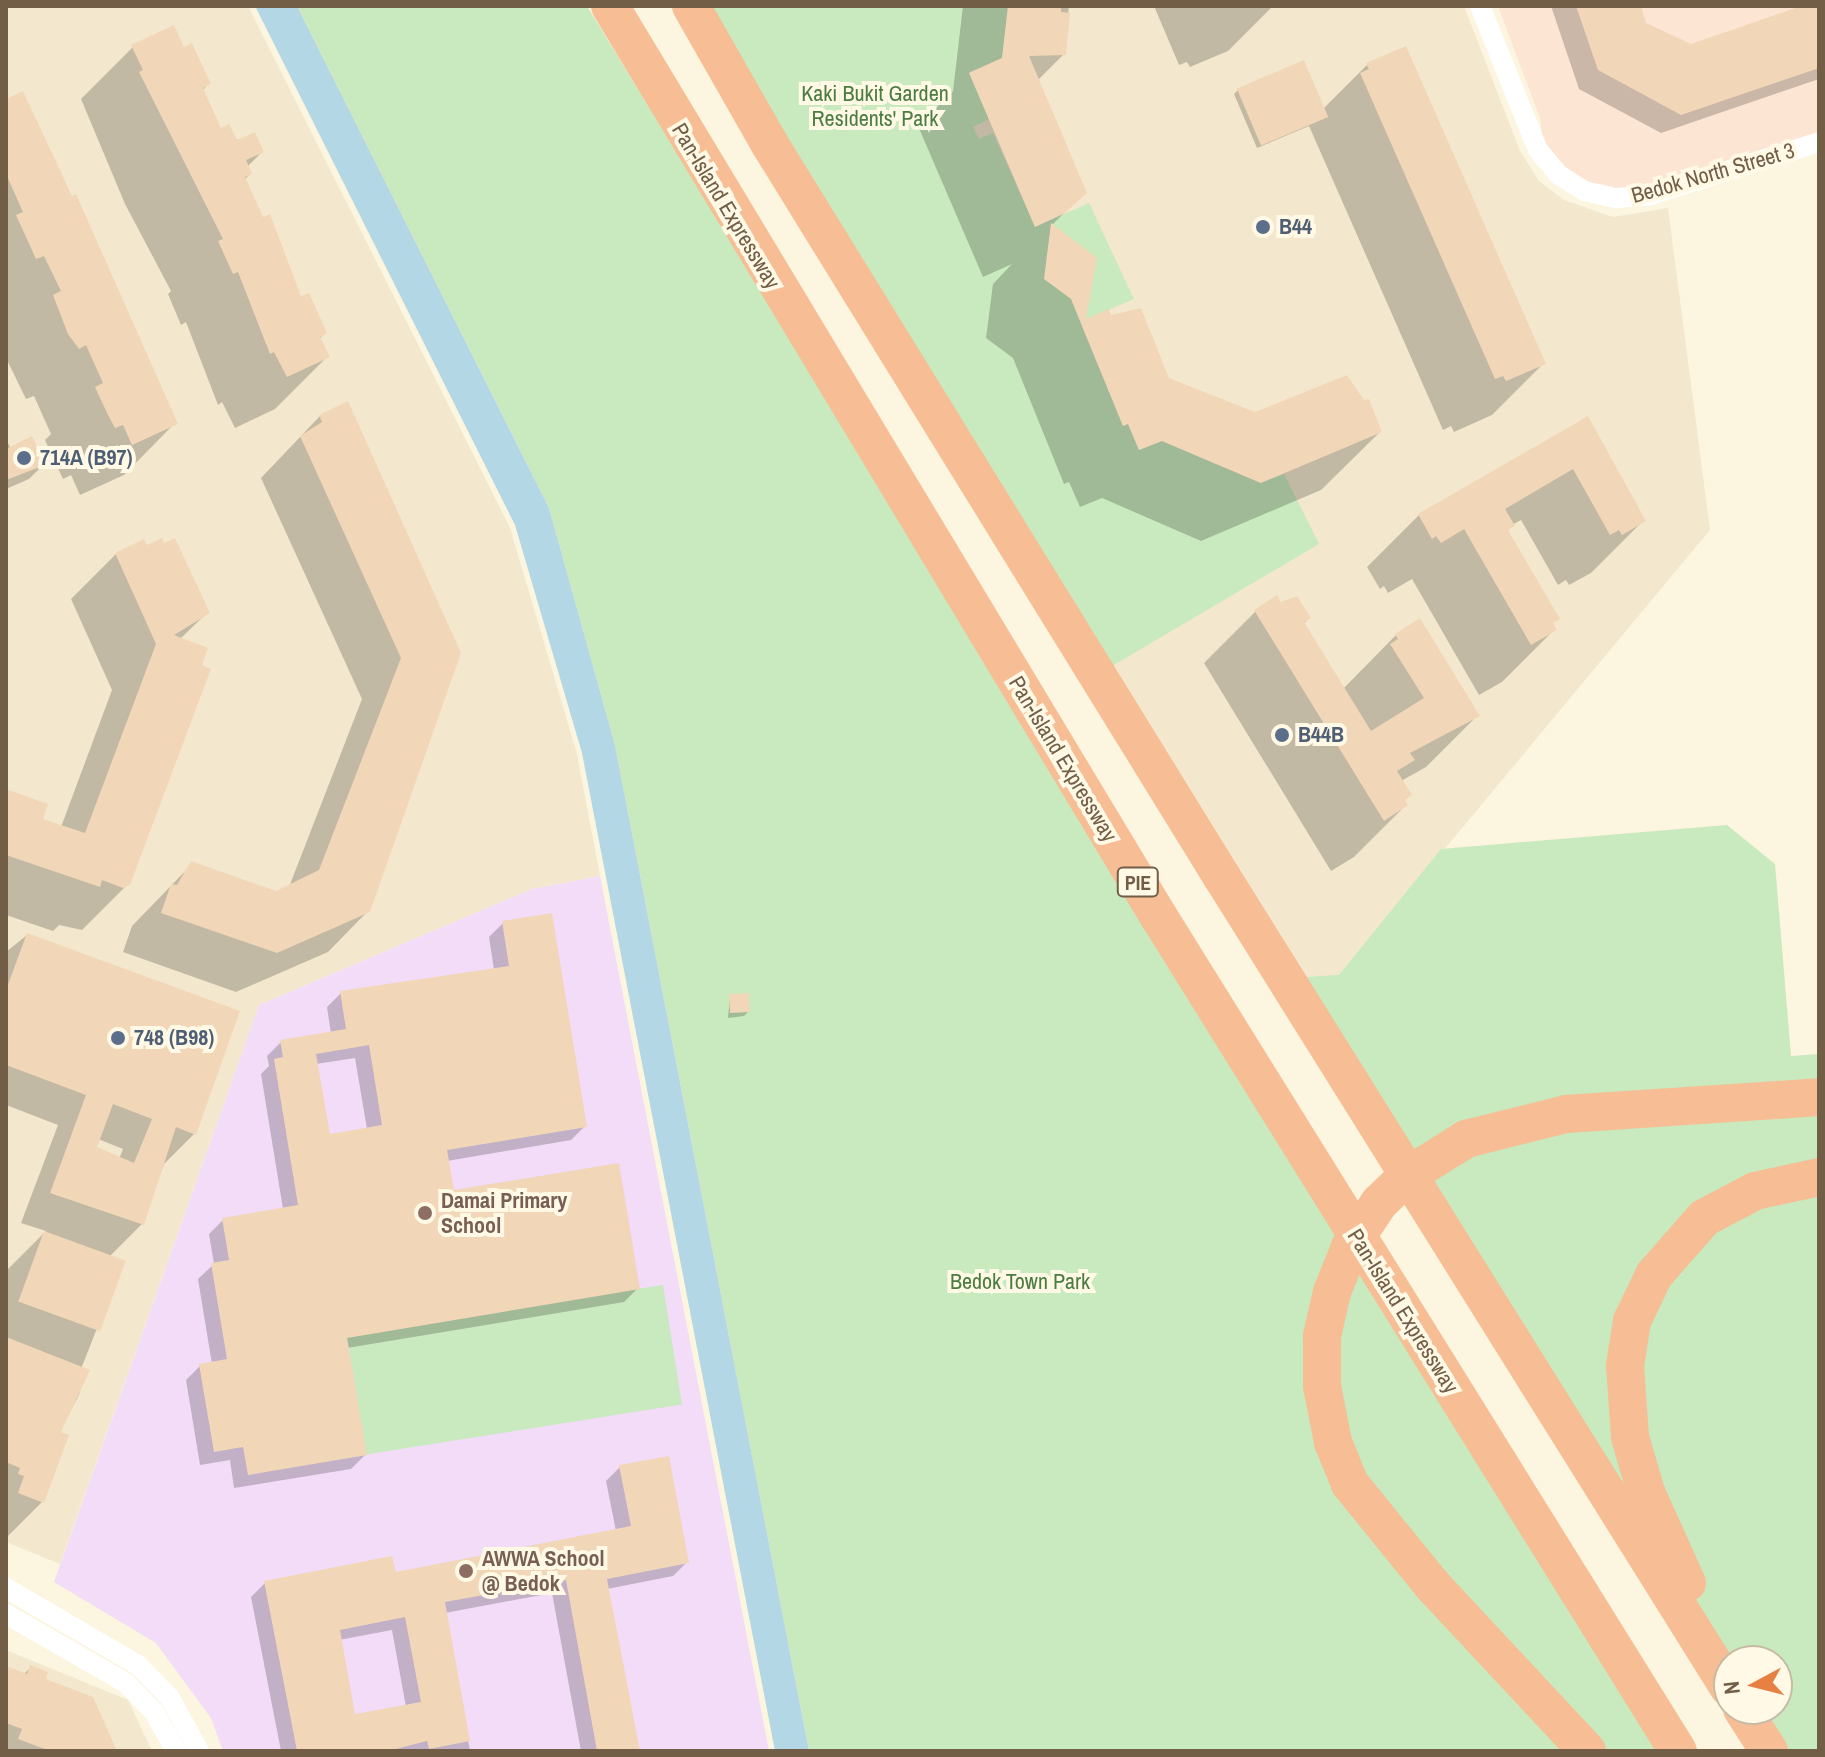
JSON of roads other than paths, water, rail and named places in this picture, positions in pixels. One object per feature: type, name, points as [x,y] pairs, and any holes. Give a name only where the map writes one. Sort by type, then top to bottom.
[{"type":"highway","name":"Pan-Island Expressway","points":[[610,6],[1159,917],[1678,1751]]},
{"type":"highway","points":[[691,6],[769,143],[1713,1662]]},
{"type":"highway","points":[[1587,1751],[1433,1586],[1361,1500],[1333,1442],[1321,1378],[1325,1319],[1350,1247],[1379,1203],[1423,1164],[1480,1133],[1551,1116],[1819,1097]]},
{"type":"highway","points":[[1716,1645],[1637,1466],[1626,1408],[1627,1342],[1649,1283],[1704,1218],[1755,1191],[1819,1177]]},
{"type":"street","name":"Bedok North Street 3","points":[[1480,6],[1538,150],[1559,175],[1585,191],[1616,198],[1647,196],[1819,142]]},
{"type":"street","points":[[6,1588],[138,1665],[170,1698],[199,1751]]},
{"type":"street","points":[[6,1614],[126,1683],[154,1712],[176,1751]]},
{"type":"water","points":[[255,6],[297,6],[549,508],[615,745],[809,1751],[775,1751],[582,753],[515,525]]},
{"type":"place","name":"B44","points":[[1263,227]]},
{"type":"place","name":"714A (B97)","points":[[24,458]]},
{"type":"place","name":"B44B","points":[[1282,735]]},
{"type":"place","name":"748 (B98)","points":[[118,1038]]},
{"type":"place","name":"Damai Primary School","points":[[425,1213]]},
{"type":"place","name":"AWWA School @ Bedok","points":[[466,1571]]},
{"type":"park label","name":"Kaki Bukit Garden Residents' Park","points":[[875,106]]},
{"type":"park label","name":"Bedok Town Park","points":[[1020,1282]]}]
